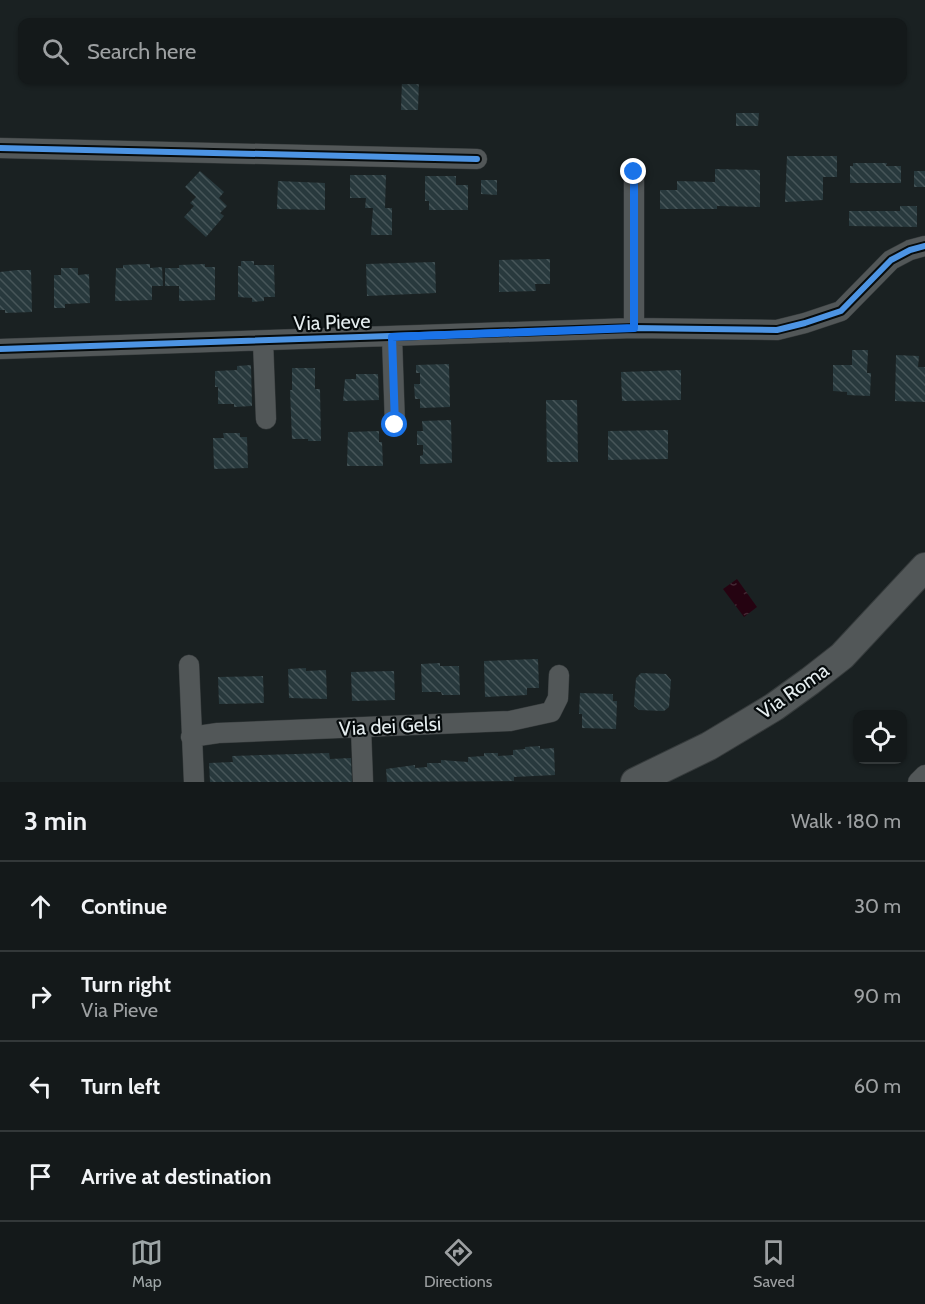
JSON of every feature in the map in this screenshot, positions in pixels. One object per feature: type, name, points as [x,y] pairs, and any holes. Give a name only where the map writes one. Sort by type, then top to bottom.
[{"type":"main road","name":"Via Roma","points":[[635,782],[709,746],[774,707],[810,681],[842,656],[925,568]]},
{"type":"street","points":[[0,148],[477,159]]},
{"type":"street","points":[[634,172],[634,328]]},
{"type":"street","name":"Via Pieve","points":[[0,349],[634,328],[777,330],[841,311],[891,260],[910,250],[925,246]]},
{"type":"street","points":[[392,337],[395,425]]},
{"type":"street","points":[[263,341],[266,419]]},
{"type":"street","points":[[189,665],[194,782]]},
{"type":"street","name":"Via dei Gelsi","points":[[191,737],[218,733],[510,721],[551,712],[558,698],[559,675]]},
{"type":"street","points":[[362,728],[363,782]]},
{"type":"street","points":[[918,782],[925,775]]},
{"type":"water","points":[[737,579],[757,607],[744,617],[723,589]]},
{"type":"building","points":[[402,84],[419,84],[418,110],[401,110]]},
{"type":"building","points":[[736,113],[759,113],[758,126],[736,126]]},
{"type":"building","points":[[787,156],[837,156],[837,177],[823,177],[823,200],[785,202]]},
{"type":"building","points":[[853,163],[887,163],[886,166],[901,166],[901,183],[850,183],[850,166],[853,166]]},
{"type":"building","points":[[715,169],[760,170],[760,207],[717,206],[717,209],[660,209],[660,190],[677,190],[677,181],[715,182]]},
{"type":"building","points":[[200,171],[224,192],[219,198],[227,206],[220,213],[224,216],[206,237],[184,217],[194,206],[190,203],[196,197],[185,187]]},
{"type":"building","points":[[914,171],[925,171],[925,187],[914,187]]},
{"type":"building","points":[[350,175],[386,175],[385,208],[392,208],[392,235],[371,235],[373,208],[365,208],[366,198],[350,198]]},
{"type":"building","points":[[425,176],[456,176],[456,185],[468,185],[468,210],[429,210],[429,201],[425,201]]},
{"type":"building","points":[[481,180],[497,180],[497,195],[481,194]]},
{"type":"building","points":[[278,181],[325,183],[325,210],[277,209]]},
{"type":"building","points":[[900,206],[917,206],[917,227],[849,226],[849,211],[900,211]]},
{"type":"building","points":[[550,259],[550,284],[535,284],[536,291],[499,292],[499,260]]},
{"type":"building","points":[[241,261],[254,261],[254,265],[274,265],[275,297],[264,297],[264,301],[252,302],[252,298],[238,297],[238,266],[241,266]]},
{"type":"building","points":[[435,262],[436,293],[367,296],[366,264]]},
{"type":"building","points":[[150,264],[150,268],[162,267],[163,286],[152,286],[152,300],[115,301],[116,268],[123,268],[123,265]]},
{"type":"building","points":[[205,264],[205,267],[215,267],[215,300],[179,301],[179,286],[165,286],[165,268]]},
{"type":"building","points":[[61,268],[78,268],[78,275],[89,274],[90,303],[65,304],[65,308],[54,308],[54,275],[61,275]]},
{"type":"building","points":[[31,270],[32,312],[5,313],[5,310],[0,310],[0,272]]},
{"type":"building","points":[[852,350],[868,350],[867,373],[871,373],[870,396],[847,395],[847,392],[833,391],[833,365],[852,365]]},
{"type":"building","points":[[896,355],[919,356],[918,367],[925,367],[925,402],[895,401]]},
{"type":"building","points":[[449,364],[450,407],[420,408],[420,399],[415,399],[414,384],[420,384],[420,373],[416,373],[416,365]]},
{"type":"building","points":[[251,365],[252,406],[234,407],[234,404],[218,404],[215,371],[237,370],[237,366]]},
{"type":"building","points":[[292,368],[315,368],[315,389],[320,389],[321,441],[292,439],[290,390],[292,390]]},
{"type":"building","points":[[681,370],[681,400],[622,401],[621,372]]},
{"type":"building","points":[[356,374],[378,374],[379,400],[343,401],[345,379],[356,379]]},
{"type":"building","points":[[546,400],[577,400],[578,462],[547,462]]},
{"type":"building","points":[[451,420],[452,463],[420,464],[423,445],[417,445],[417,431],[423,431],[422,421]]},
{"type":"building","points":[[668,430],[668,459],[608,460],[608,431]]},
{"type":"building","points":[[379,431],[383,466],[347,466],[348,432]]},
{"type":"building","points":[[223,433],[240,433],[240,437],[247,437],[248,468],[214,469],[213,438],[224,438]]},
{"type":"building","points":[[538,659],[539,688],[527,688],[527,695],[485,697],[484,661]]},
{"type":"building","points":[[440,663],[440,666],[459,666],[460,695],[422,692],[421,664]]},
{"type":"building","points":[[306,668],[306,671],[326,670],[327,699],[289,698],[288,669]]},
{"type":"building","points":[[394,671],[395,700],[352,701],[351,672]]},
{"type":"building","points":[[641,673],[666,674],[671,680],[669,707],[664,711],[639,710],[634,706],[636,678]]},
{"type":"building","points":[[263,676],[264,703],[219,704],[218,677]]},
{"type":"building","points":[[580,693],[613,694],[613,701],[617,701],[616,729],[582,728],[582,714],[579,714]]},
{"type":"building","points":[[540,746],[540,749],[554,748],[555,775],[514,777],[514,781],[387,782],[386,769],[415,765],[415,768],[427,767],[427,763],[441,763],[441,760],[468,762],[468,757],[484,756],[484,753],[498,753],[498,756],[513,755],[513,750]]},
{"type":"building","points":[[329,753],[330,759],[351,758],[352,782],[210,782],[209,763],[233,762],[232,756]]},
{"type":"cycle path","points":[[0,148],[477,159]]},
{"type":"cycle path","points":[[0,349],[634,328],[777,330],[841,311],[891,260],[910,250],[925,246]]},
{"type":"route","points":[[395,425],[392,337],[634,328],[634,172]]}]
